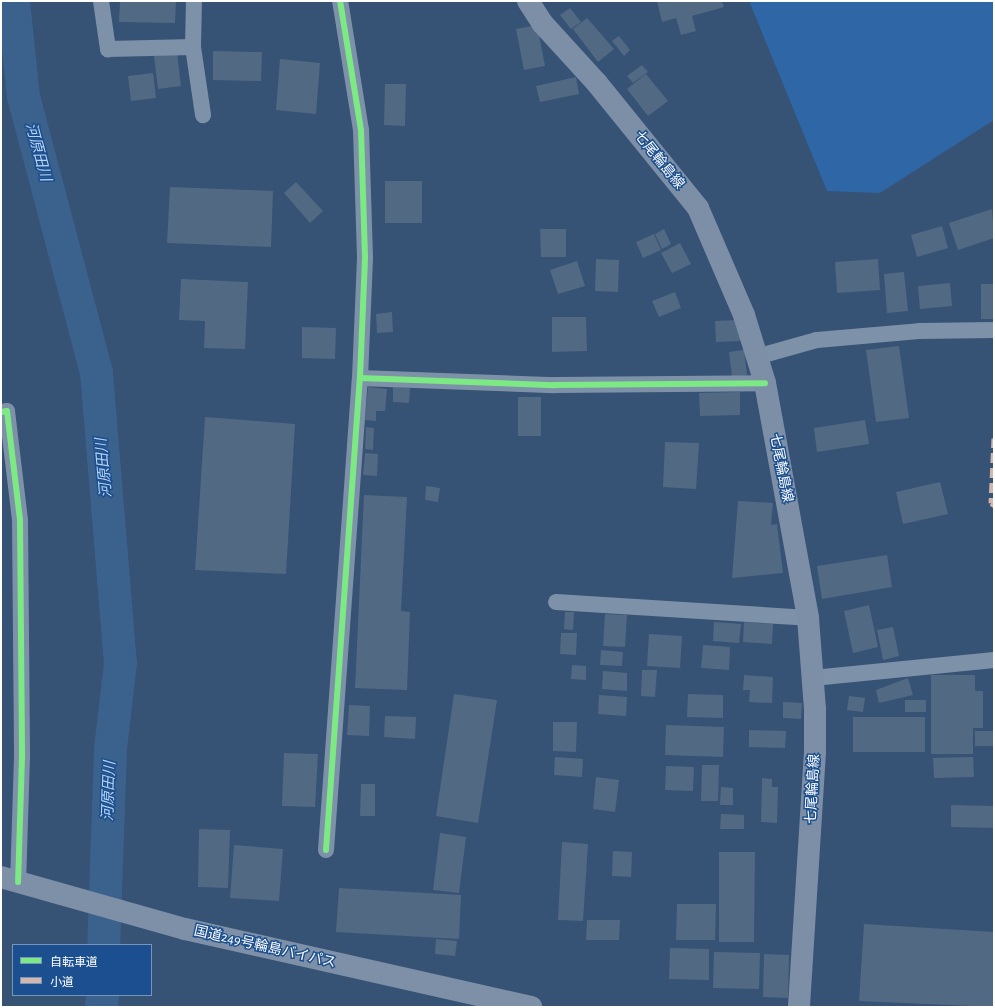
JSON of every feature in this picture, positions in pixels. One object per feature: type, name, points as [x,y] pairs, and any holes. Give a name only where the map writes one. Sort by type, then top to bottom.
[{"type":"highway","name":"国道249号輪島バイパス","points":[[9,880],[185,928],[532,1007]]},
{"type":"main road","name":"七尾輪島線","points":[[528,1],[544,24],[596,82],[698,208],[741,308],[765,383],[808,618],[813,678],[815,752],[799,1007]]},
{"type":"street","points":[[101,1],[108,49],[194,47]]},
{"type":"street","points":[[194,1],[194,47],[203,116]]},
{"type":"street","points":[[326,850],[360,378],[365,257],[361,130],[340,1]]},
{"type":"street","points":[[756,358],[817,340],[919,331],[994,330]]},
{"type":"street","points":[[360,378],[555,385],[765,383]]},
{"type":"street","points":[[1,412],[7,412],[20,520],[22,757],[9,880]]},
{"type":"street","points":[[556,602],[808,618]]},
{"type":"street","points":[[813,678],[994,660]]},
{"type":"shaded area","points":[[749,1],[994,1],[994,120],[880,193],[827,191]]},
{"type":"building","points":[[120,1],[176,1],[175,23],[119,22]]},
{"type":"building","points":[[657,1],[722,1],[724,7],[692,16],[696,31],[681,35],[676,18],[662,22]]},
{"type":"building","points":[[570,8],[581,22],[571,29],[560,15]]},
{"type":"building","points":[[587,18],[614,49],[598,62],[573,29]]},
{"type":"building","points":[[537,25],[545,66],[524,70],[516,29]]},
{"type":"building","points":[[619,36],[630,50],[624,56],[612,41]]},
{"type":"building","points":[[213,51],[262,52],[261,81],[213,80]]},
{"type":"building","points":[[177,53],[181,86],[158,89],[154,56]]},
{"type":"building","points":[[280,59],[320,63],[316,114],[276,110]]},
{"type":"building","points":[[642,65],[648,72],[633,83],[627,76]]},
{"type":"building","points":[[153,73],[156,98],[131,101],[128,76]]},
{"type":"building","points":[[646,74],[668,101],[648,116],[627,89]]},
{"type":"building","points":[[576,77],[579,94],[540,102],[536,86]]},
{"type":"building","points":[[385,84],[406,84],[405,126],[384,125]]},
{"type":"building","points":[[385,181],[422,181],[422,223],[385,223]]},
{"type":"building","points":[[296,182],[323,211],[310,223],[284,193]]},
{"type":"building","points":[[170,187],[273,191],[271,247],[167,243]]},
{"type":"building","points":[[992,209],[994,238],[958,250],[949,223]]},
{"type":"building","points":[[942,226],[948,248],[917,257],[911,235]]},
{"type":"building","points":[[540,229],[566,229],[566,257],[541,257]]},
{"type":"building","points":[[664,229],[671,244],[662,249],[655,234]]},
{"type":"building","points":[[654,234],[661,250],[643,258],[636,242]]},
{"type":"building","points":[[680,243],[691,264],[672,273],[661,253]]},
{"type":"building","points":[[596,259],[619,260],[618,292],[595,291]]},
{"type":"building","points":[[878,259],[880,290],[837,293],[835,262]]},
{"type":"building","points":[[577,261],[585,286],[558,294],[550,270]]},
{"type":"building","points":[[904,272],[908,311],[887,313],[884,274]]},
{"type":"building","points":[[181,279],[248,282],[245,349],[204,348],[205,321],[179,320]]},
{"type":"building","points":[[950,283],[952,306],[920,309],[918,286]]},
{"type":"building","points":[[981,284],[994,284],[994,319],[981,319]]},
{"type":"building","points":[[675,292],[681,308],[659,317],[652,301]]},
{"type":"building","points":[[392,312],[393,332],[377,333],[376,314]]},
{"type":"building","points":[[552,317],[586,317],[587,351],[552,352]]},
{"type":"building","points":[[739,320],[740,341],[716,342],[715,321]]},
{"type":"building","points":[[302,327],[336,328],[335,359],[302,358]]},
{"type":"building","points":[[899,346],[909,418],[876,422],[866,350]]},
{"type":"building","points":[[744,350],[747,375],[732,377],[729,352]]},
{"type":"building","points":[[368,387],[387,389],[385,411],[376,411],[376,421],[365,420]]},
{"type":"building","points":[[393,387],[410,388],[409,403],[393,402]]},
{"type":"building","points":[[740,392],[740,415],[700,416],[699,393]]},
{"type":"building","points":[[518,397],[541,397],[541,436],[518,436]]},
{"type":"building","points":[[205,417],[295,424],[286,574],[195,570]]},
{"type":"building","points":[[865,420],[869,444],[817,452],[814,428]]},
{"type":"building","points":[[366,427],[374,428],[373,450],[365,449]]},
{"type":"building","points":[[665,442],[699,443],[696,489],[663,487]]},
{"type":"building","points":[[365,453],[378,454],[377,476],[363,475]]},
{"type":"building","points":[[940,482],[948,514],[903,524],[896,492]]},
{"type":"building","points":[[426,486],[440,488],[438,502],[425,500]]},
{"type":"building","points":[[364,495],[407,497],[401,611],[410,612],[407,690],[355,688]]},
{"type":"building","points":[[738,501],[773,503],[771,525],[777,524],[783,573],[732,578]]},
{"type":"building","points":[[887,555],[892,587],[822,599],[817,566]]},
{"type":"building","points":[[869,605],[878,647],[853,653],[844,611]]},
{"type":"building","points":[[565,612],[574,612],[573,630],[564,629]]},
{"type":"building","points":[[605,614],[627,615],[625,647],[603,646]]},
{"type":"building","points":[[714,622],[741,624],[739,643],[713,641]]},
{"type":"building","points":[[744,622],[773,624],[772,644],[743,642]]},
{"type":"building","points":[[893,627],[899,656],[883,660],[877,630]]},
{"type":"building","points":[[561,633],[577,633],[576,655],[560,654]]},
{"type":"building","points":[[649,634],[682,636],[680,668],[647,666]]},
{"type":"building","points":[[703,645],[730,647],[729,670],[701,668]]},
{"type":"building","points":[[601,650],[623,652],[622,666],[600,665]]},
{"type":"building","points":[[572,665],[586,666],[586,680],[571,679]]},
{"type":"building","points":[[642,670],[657,670],[655,697],[641,696]]},
{"type":"building","points":[[603,671],[627,673],[627,691],[602,689]]},
{"type":"building","points":[[744,675],[773,677],[772,703],[749,702],[750,690],[743,690]]},
{"type":"building","points":[[931,675],[975,675],[975,691],[983,691],[983,728],[973,728],[973,754],[931,754]]},
{"type":"building","points":[[908,678],[913,695],[879,703],[876,690]]},
{"type":"building","points":[[454,694],[497,700],[478,823],[436,816]]},
{"type":"building","points":[[688,694],[723,695],[723,718],[687,717]]},
{"type":"building","points":[[599,695],[627,697],[626,716],[598,714]]},
{"type":"building","points":[[849,696],[865,698],[863,712],[847,710]]},
{"type":"building","points":[[905,700],[926,700],[926,712],[905,712]]},
{"type":"building","points":[[783,702],[802,703],[801,719],[783,718]]},
{"type":"building","points":[[349,705],[370,706],[369,736],[347,735]]},
{"type":"building","points":[[385,716],[416,717],[415,739],[384,737]]},
{"type":"building","points":[[853,717],[925,717],[925,752],[853,752]]},
{"type":"building","points":[[553,722],[577,722],[576,752],[553,751]]},
{"type":"building","points":[[666,725],[724,727],[723,757],[665,755]]},
{"type":"building","points":[[749,730],[786,731],[785,748],[749,747]]},
{"type":"building","points":[[975,731],[994,731],[994,746],[975,746]]},
{"type":"building","points":[[284,753],[318,754],[315,807],[282,806]]},
{"type":"building","points":[[555,757],[583,759],[582,777],[554,775]]},
{"type":"building","points":[[973,757],[974,777],[934,778],[933,758]]},
{"type":"building","points":[[702,765],[719,765],[718,801],[701,801]]},
{"type":"building","points":[[666,766],[694,767],[693,791],[665,790]]},
{"type":"building","points":[[596,777],[619,780],[615,812],[593,809]]},
{"type":"building","points":[[762,778],[772,779],[772,787],[778,787],[777,823],[761,822]]},
{"type":"building","points":[[361,784],[375,784],[375,816],[360,816]]},
{"type":"building","points":[[721,787],[733,788],[733,805],[720,805]]},
{"type":"building","points":[[951,805],[994,806],[994,828],[951,827]]},
{"type":"building","points":[[721,814],[744,815],[744,829],[720,829]]},
{"type":"building","points":[[199,829],[230,830],[228,888],[198,887]]},
{"type":"building","points":[[440,833],[466,837],[459,893],[433,890]]},
{"type":"building","points":[[562,842],[588,844],[583,921],[558,920]]},
{"type":"building","points":[[234,845],[283,849],[279,901],[230,898]]},
{"type":"building","points":[[613,851],[632,852],[631,877],[612,876]]},
{"type":"building","points":[[719,852],[755,852],[754,942],[719,942]]},
{"type":"building","points":[[339,888],[461,895],[459,939],[336,932]]},
{"type":"building","points":[[677,904],[716,904],[715,940],[676,940]]},
{"type":"building","points":[[587,920],[620,920],[619,940],[586,940]]},
{"type":"building","points":[[864,924],[994,932],[994,1007],[859,1001]]},
{"type":"building","points":[[436,939],[457,941],[455,956],[435,954]]},
{"type":"building","points":[[670,948],[709,949],[709,980],[669,979]]},
{"type":"building","points":[[714,952],[760,953],[759,989],[713,988]]},
{"type":"building","points":[[764,954],[789,955],[788,998],[763,997]]},
{"type":"waterway","name":"河原田川","points":[[13,1],[23,96],[96,372],[120,662],[110,749],[103,944]]},
{"type":"waterway","name":"河原田川","points":[[101,1007],[102,996]]},
{"type":"marked path","points":[[994,438],[991,503],[994,505]]},
{"type":"cycle path","points":[[326,850],[360,378],[365,257],[361,130],[340,1]]},
{"type":"cycle path","points":[[360,378],[555,385],[765,383]]},
{"type":"cycle path","points":[[1,412],[7,411],[20,520],[22,757],[18,882]]}]
